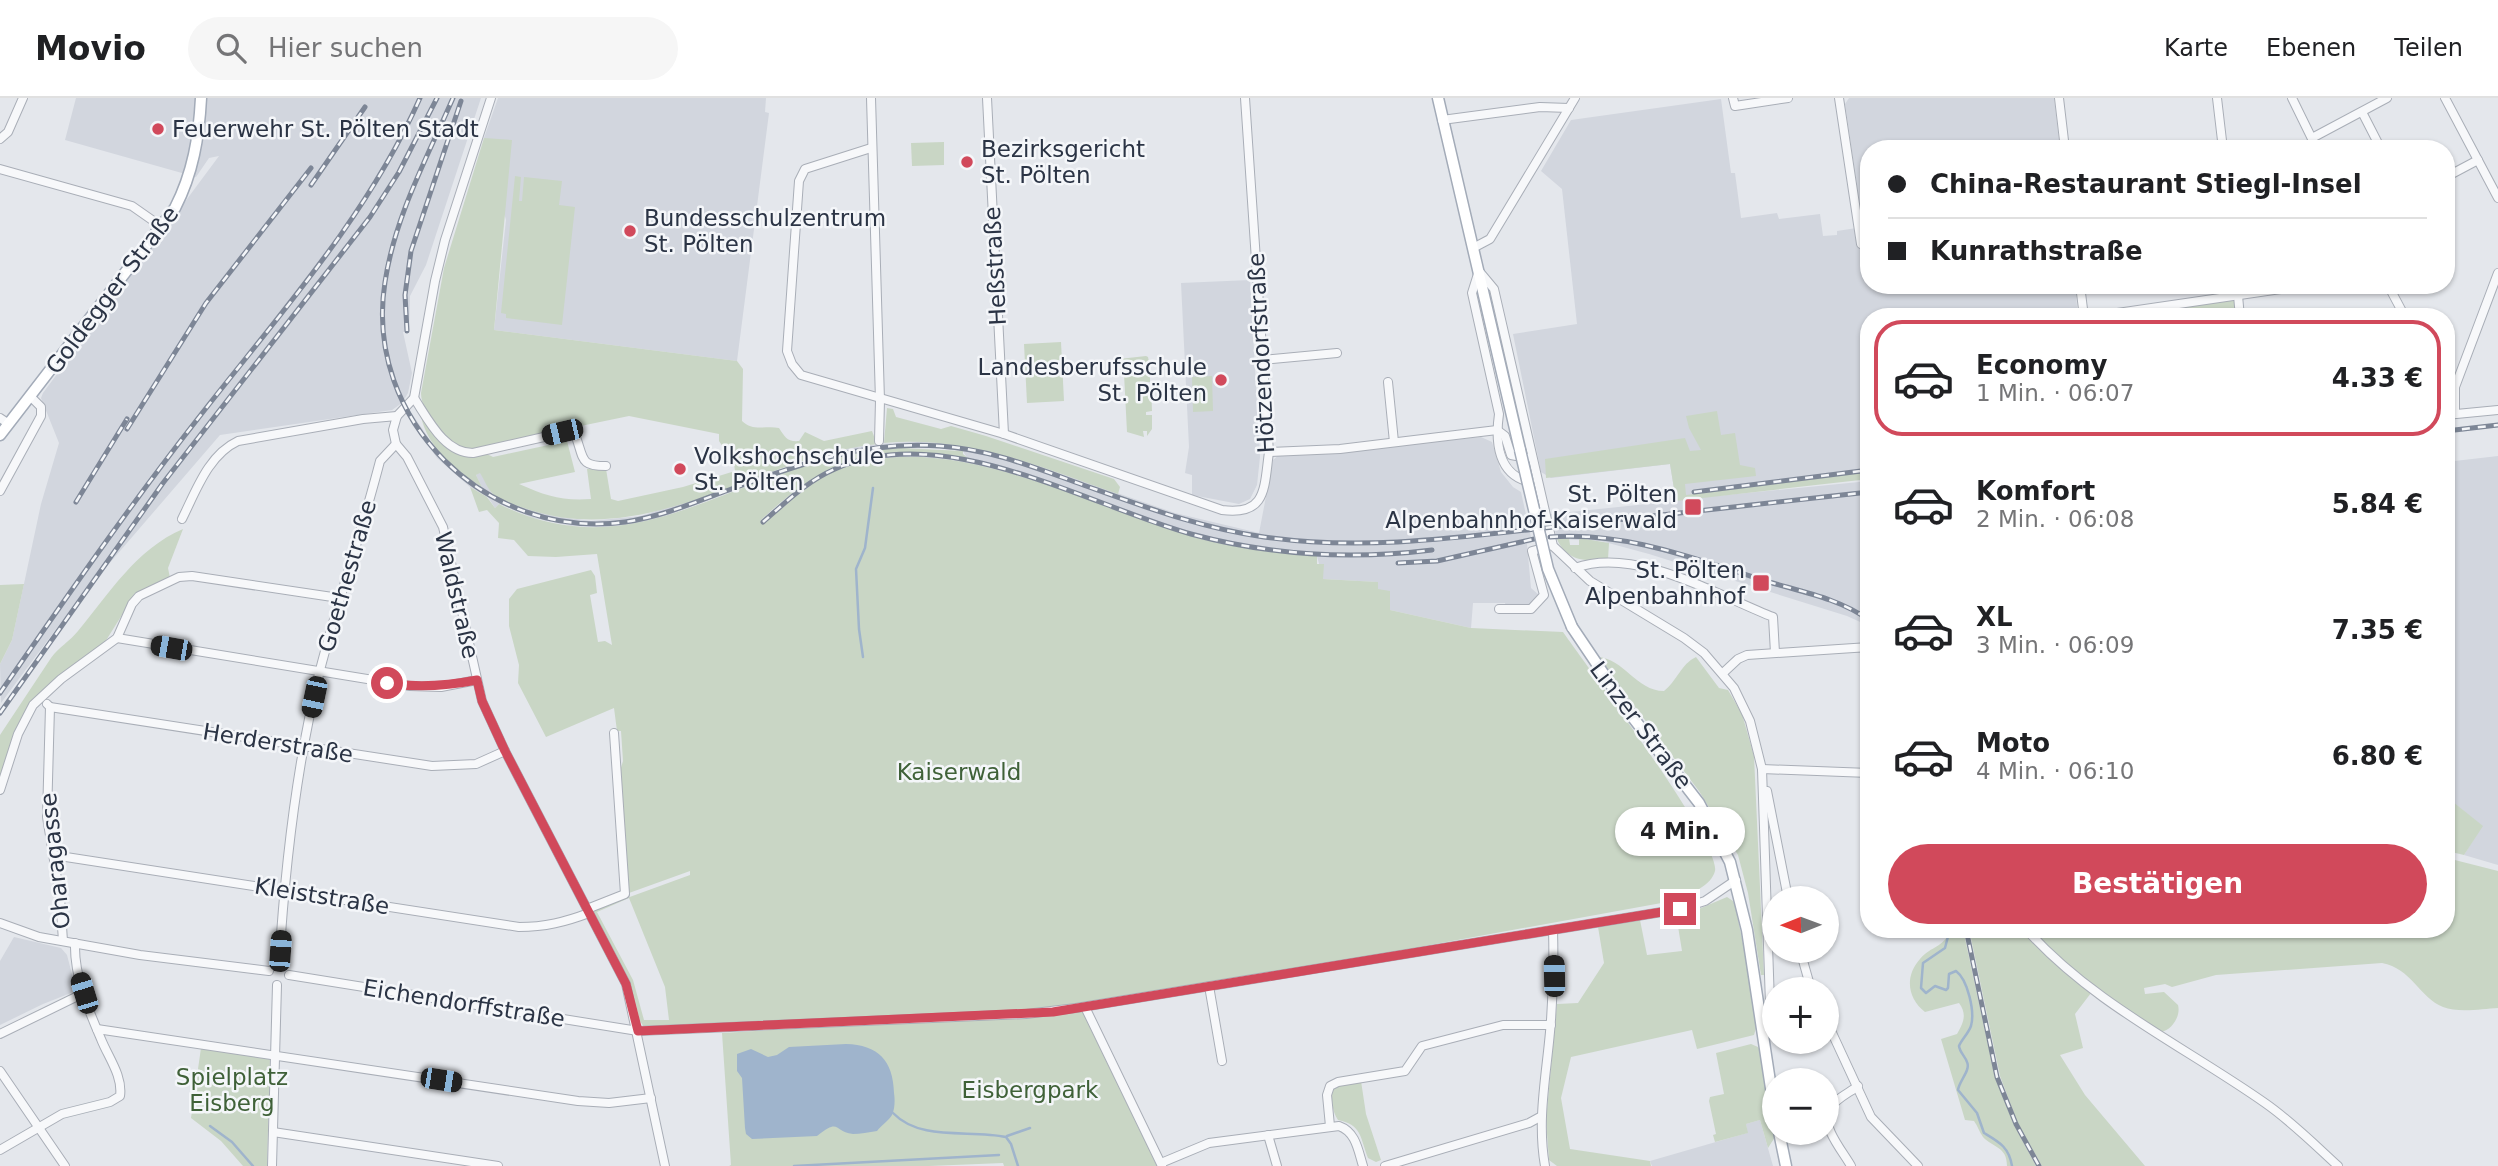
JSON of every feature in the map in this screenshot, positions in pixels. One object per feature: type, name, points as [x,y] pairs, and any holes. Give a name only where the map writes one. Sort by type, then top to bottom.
[{"type":"main road","name":"Goldegger Straße","points":[[0,435],[5,421],[31,397],[175,208],[195,153],[201,98]]},
{"type":"main road","points":[[1438,98],[1479,271]]},
{"type":"main road","name":"Linzer Straße","points":[[1479,271],[1548,569],[1572,627],[1634,719],[1699,803],[1723,846],[1736,880],[1768,1068]]},
{"type":"main road","points":[[1782,1145],[1786,1166]]},
{"type":"street","points":[[396,444],[393,430],[397,416],[414,398],[445,240],[491,98]]},
{"type":"street","points":[[871,98],[879,441]]},
{"type":"street","name":"Heßstraße","points":[[987,98],[1004,434]]},
{"type":"street","name":"Hötzendorfstraße","points":[[871,148],[805,169],[799,181],[787,347],[789,359],[797,371],[806,378],[1004,434],[1209,506],[1236,511],[1249,510],[1257,503],[1265,485],[1269,452],[1245,98]]},
{"type":"street","points":[[1473,248],[1487,242],[1575,98]]},
{"type":"street","points":[[1734,102],[1788,98]]},
{"type":"street","points":[[1839,98],[1860,237]]},
{"type":"street","points":[[2059,98],[2063,140]]},
{"type":"street","points":[[2217,98],[2222,140]]},
{"type":"street","points":[[2292,98],[2312,138],[2387,98]]},
{"type":"street","points":[[2445,98],[2478,160],[2495,185],[2498,198]]},
{"type":"street","points":[[0,139],[8,132],[20,99]]},
{"type":"street","points":[[1442,120],[1540,102],[1569,108]]},
{"type":"street","points":[[2362,112],[2376,140]]},
{"type":"street","points":[[2455,172],[2478,160]]},
{"type":"street","points":[[0,169],[132,206],[162,227]]},
{"type":"street","points":[[1479,271],[1472,293],[1499,414],[1497,430],[1504,465],[1517,479],[1538,484]]},
{"type":"street","points":[[1479,271],[1494,289],[1553,545],[1575,568],[1599,587],[1684,638],[1704,653],[1723,673],[1750,720],[1786,886]]},
{"type":"street","points":[[2455,387],[2498,273]]},
{"type":"street","points":[[2153,308],[2251,294]]},
{"type":"street","points":[[2238,296],[2239,308]]},
{"type":"street","points":[[1262,360],[1337,354]]},
{"type":"street","points":[[1388,382],[1394,442]]},
{"type":"street","name":"Goldegger Straße","points":[[0,491],[41,416],[41,407],[31,397]]},
{"type":"street","points":[[414,398],[440,435],[458,451],[473,453],[566,432],[576,437],[583,460],[588,464],[606,466]]},
{"type":"street","points":[[2455,415],[2498,410]]},
{"type":"street","points":[[182,519],[201,480],[220,453],[238,441],[363,419],[397,416]]},
{"type":"street","points":[[1269,452],[1340,449],[1497,430],[1505,436],[1511,455],[1532,458]]},
{"type":"street","name":"Goethestraße","points":[[279,964],[284,890],[304,747],[319,673],[380,461],[396,444]]},
{"type":"street","name":"Waldstraße","points":[[396,444],[407,457],[443,527],[482,701],[505,751],[626,984],[665,1166]]},
{"type":"street","points":[[1499,609],[1531,609],[1544,595],[1532,551],[1553,545]]},
{"type":"street","points":[[1575,568],[1592,564],[1635,564],[1698,584],[1773,617],[1775,653]]},
{"type":"street","points":[[0,790],[18,734],[33,705],[43,699],[61,679],[117,638],[132,604],[139,596],[185,576],[339,598]]},
{"type":"street","points":[[117,638],[410,686],[441,687],[477,680]]},
{"type":"street","points":[[1723,673],[1738,659],[1747,655],[1860,648]]},
{"type":"street","points":[[43,699],[50,707]]},
{"type":"street","name":"Herderstraße","points":[[50,707],[432,766],[476,764],[505,751]]},
{"type":"street","name":"Oharagasse","points":[[50,707],[46,799],[60,897],[63,941]]},
{"type":"street","name":"Kleiststraße","points":[[53,855],[519,927],[563,923],[625,894],[614,733]]},
{"type":"street","points":[[1762,769],[1860,773]]},
{"type":"street","points":[[1760,1012],[1765,1011],[1770,1004],[1762,769]]},
{"type":"street","points":[[1765,872],[1783,871]]},
{"type":"street","name":"Eichendorffstraße","points":[[289,975],[638,1031],[1026,1014],[1084,1007],[1693,905],[1705,901],[1736,880]]},
{"type":"street","points":[[0,923],[28,934],[140,955],[269,971]]},
{"type":"street","points":[[1545,1166],[1540,1117],[1554,976],[1553,930]]},
{"type":"street","points":[[2035,938],[2104,999],[2277,1112],[2338,1166]]},
{"type":"street","points":[[0,1150],[62,1114],[110,1102],[120,1096],[120,1083],[97,1029],[76,967],[75,943]]},
{"type":"street","points":[[279,964],[287,967],[289,975],[286,982],[277,985],[270,979],[269,971],[279,964]]},
{"type":"street","points":[[272,1166],[277,985]]},
{"type":"street","points":[[1209,986],[1222,1061]]},
{"type":"street","points":[[0,1034],[84,993]]},
{"type":"street","points":[[1084,1007],[1162,1165],[1209,1143],[1330,1126],[1348,1129],[1363,1166]]},
{"type":"street","points":[[1330,1126],[1327,1095],[1330,1086],[1338,1082],[1405,1071],[1422,1046],[1503,1024],[1550,1025]]},
{"type":"street","points":[[97,1029],[579,1101],[609,1103],[651,1098]]},
{"type":"street","points":[[1839,1047],[1871,1117],[1918,1166]]},
{"type":"street","points":[[0,1071],[65,1166]]},
{"type":"street","points":[[1852,1166],[1831,1131],[1828,1116],[1835,1103],[1858,1086]]},
{"type":"street","points":[[1385,1166],[1529,1123],[1540,1117]]},
{"type":"street","points":[[273,1132],[498,1166]]},
{"type":"street","points":[[1268,1135],[1277,1166]]},
{"type":"shaded area","points":[[76,98],[481,98],[426,265],[410,296],[409,331],[403,332],[412,373],[408,393],[402,403],[392,410],[220,435],[77,601],[1,703],[0,664],[12,640],[41,504],[59,443],[41,398],[219,156],[209,158],[196,177],[65,140]]},
{"type":"shaded area","name":"Bundesschulzentrum St. Pölten","points":[[498,98],[766,98],[765,112],[769,113],[737,361],[494,330],[506,220],[484,138]]},
{"type":"shaded area","points":[[1849,98],[2054,98],[2059,140],[1860,140],[1860,206],[1845,104]]},
{"type":"shaded area","points":[[1721,99],[1731,173],[1735,173],[1741,218],[1777,213],[1779,219],[1820,214],[1823,236],[1837,235],[1837,231],[1860,227],[1860,294],[2076,294],[2077,308],[1860,308],[1860,478],[1695,498],[1860,482],[1860,622],[1649,554],[1601,541],[1557,539],[1551,514],[1676,501],[1670,464],[1551,478],[1541,472],[1513,334],[1577,324],[1562,189],[1541,171],[1571,120]]},
{"type":"shaded area","name":"Landesberufsschule St. Pölten","points":[[1250,280],[1260,457],[1257,485],[1250,499],[1239,504],[1192,495],[1192,475],[1185,473],[1189,447],[1181,283]]},
{"type":"shaded area","points":[[410,411],[432,443],[449,461],[482,487],[476,475],[480,472],[495,498],[494,495],[524,508],[554,516],[591,521],[641,516],[840,449],[925,441],[975,447],[1007,455],[1175,513],[1259,533],[1273,460],[1279,455],[1339,452],[1481,437],[1492,442],[1501,472],[1513,487],[1521,492],[1532,542],[1527,544],[1531,588],[1539,595],[1527,607],[1506,607],[1505,603],[1473,603],[1471,628],[1390,610],[1377,582],[1323,579],[1317,556],[1257,550],[1201,539],[996,469],[945,459],[885,459],[842,468],[819,480],[764,524],[761,520],[814,478],[848,461],[896,453],[934,453],[967,458],[963,451],[935,448],[851,453],[798,468],[657,519],[615,527],[571,526],[533,518],[499,504],[495,508],[486,494],[487,497],[470,487],[437,458],[407,415]]},
{"type":"shaded area","points":[[2498,456],[2498,865],[2464,855],[2482,826],[2455,804],[2455,461]]},
{"type":"shaded area","points":[[14,937],[61,948],[67,955],[75,986],[71,993],[0,1025],[0,961]]},
{"type":"shaded area","points":[[1760,1120],[1762,1145],[1767,1145],[1773,1166],[1652,1166],[1650,1161],[1747,1133],[1746,1124]]},
{"type":"green space","points":[[484,138],[512,140],[494,330],[737,361],[743,369],[742,421],[746,424],[779,428],[792,441],[799,441],[805,432],[824,441],[872,431],[877,444],[834,452],[706,496],[621,518],[578,519],[533,511],[494,495],[480,473],[476,475],[482,487],[462,474],[436,448],[421,416],[440,441],[460,454],[482,453],[493,457],[567,441],[575,472],[519,484],[546,495],[563,498],[591,499],[587,469],[606,469],[611,499],[618,501],[683,487],[735,471],[732,449],[723,447],[719,434],[629,416],[465,450],[436,427],[425,410],[421,393],[444,268]]},
{"type":"green space","points":[[944,142],[944,165],[912,166],[911,143]]},
{"type":"green space","points":[[515,176],[521,177],[519,201],[522,201],[524,177],[562,181],[559,205],[575,207],[562,325],[506,318],[506,314],[501,313]]},
{"type":"green space","points":[[2238,296],[2239,308],[2153,308]]},
{"type":"green space","points":[[1061,342],[1064,401],[1027,403],[1024,344]]},
{"type":"green space","points":[[1146,356],[1150,367],[1144,367],[1144,371],[1150,371],[1150,382],[1145,382],[1144,385],[1151,385],[1152,411],[1146,412],[1146,415],[1152,415],[1152,429],[1147,436],[1147,431],[1143,431],[1144,437],[1127,432],[1124,374],[1121,367],[1126,364],[1120,364],[1119,359]]},
{"type":"green space","points":[[1212,376],[1213,411],[1193,412],[1192,377]]},
{"type":"green space","points":[[887,408],[893,409],[896,417],[941,429],[951,426],[1114,479],[1120,487],[1118,494],[1003,455],[945,444],[884,443]]},
{"type":"green space","points":[[1717,411],[1721,435],[1735,433],[1740,465],[1755,468],[1756,476],[1685,484],[1686,495],[1860,473],[1860,480],[1676,501],[1670,464],[1546,478],[1545,459],[1685,438],[1690,451],[1701,450],[1686,416]]},
{"type":"green space","name":"Kaiserwald","points":[[887,449],[963,451],[968,458],[907,452],[880,454],[855,460],[808,482],[761,520],[764,523],[811,485],[842,468],[883,458],[925,457],[969,463],[1013,474],[1198,538],[1248,549],[1317,556],[1317,564],[1324,564],[1323,579],[1378,582],[1378,589],[1390,591],[1390,610],[1471,628],[1563,632],[1676,792],[1711,854],[1715,871],[1713,876],[1700,888],[1678,900],[1386,953],[1079,1004],[1026,1010],[644,1027],[630,983],[594,915],[594,910],[690,875],[690,871],[629,893],[620,771],[623,761],[621,731],[617,731],[614,708],[546,737],[518,683],[519,665],[509,626],[509,599],[517,589],[591,570],[595,576],[597,593],[590,595],[598,642],[605,641],[612,645],[597,554],[528,556],[514,540],[498,538],[499,523],[487,510],[479,512],[470,487],[487,497],[495,508],[499,504],[540,520],[579,527],[616,526],[688,508],[813,463]],"holes":[[[629,898],[665,987],[669,1020],[644,1020],[633,980],[597,912]]]},
{"type":"green space","points":[[183,529],[168,568],[170,578],[132,599],[105,642],[32,703],[0,784],[0,735],[51,658],[75,635],[137,560],[151,548]]},
{"type":"green space","points":[[1569,538],[1570,545],[1579,545],[1579,538],[1609,543],[1608,559],[1585,560],[1571,556],[1557,539]]},
{"type":"green space","points":[[24,584],[12,640],[0,664],[0,585]]},
{"type":"green space","points":[[1597,657],[1615,663],[1646,686],[1664,691],[1686,664],[1696,657],[1719,688],[1728,690],[1742,714],[1754,756],[1764,975],[1761,975],[1748,893],[1738,855],[1699,791]]},
{"type":"green space","points":[[2455,803],[2483,826],[2464,855],[2455,853]]},
{"type":"green space","points":[[2455,860],[2498,871],[2498,1008],[2463,1010],[2443,1007],[2428,997],[2401,971],[2382,963],[2216,975],[2172,987],[2165,984],[2144,988],[2145,994],[2164,992],[2178,1005],[2175,1022],[2161,1032],[2092,984],[2040,938],[2455,938]]},
{"type":"green space","points":[[1727,897],[1735,905],[1747,963],[1756,1028],[1754,1035],[1697,1049],[1692,1030],[1571,1057],[1561,1098],[1570,1149],[1650,1161],[1651,1166],[1557,1166],[1549,1160],[1546,1120],[1557,1004],[1578,1003],[1604,963],[1598,927],[1640,920],[1647,955],[1682,951],[1676,914],[1694,911]]},
{"type":"green space","points":[[1965,938],[1995,1078],[2014,1125],[2036,1166],[2007,1166],[2002,1151],[1983,1137],[1974,1121],[1965,1120],[1941,1039],[1957,1034],[1963,1022],[1964,1014],[1959,1003],[1925,1012],[1912,994],[1910,980],[1915,966],[1924,955],[1944,940]]},
{"type":"green space","points":[[1971,938],[2030,938],[2091,993],[2075,1014],[2083,1048],[2060,1055],[2085,1095],[2145,1166],[2042,1166],[2018,1124],[2000,1076]]},
{"type":"green space","name":"Eisbergpark","points":[[1082,1011],[1157,1166],[1004,1166],[1003,1163],[929,1166],[729,1166],[722,1033]]},
{"type":"green space","points":[[1751,1044],[1761,1052],[1764,1068],[1762,1127],[1760,1120],[1746,1124],[1748,1133],[1715,1142],[1713,1135],[1716,1134],[1709,1101],[1710,1097],[1724,1094],[1716,1053]]},
{"type":"green space","name":"Spielplatz Eisberg","points":[[201,1048],[270,1058],[267,1166],[243,1166],[221,1141],[191,1118]]},
{"type":"green space","points":[[1361,1081],[1366,1114],[1381,1160],[1376,1162],[1368,1158],[1356,1129],[1338,1120],[1333,1108],[1334,1086]]},
{"type":"water","points":[[846,1044],[875,1051],[882,1056],[891,1072],[894,1110],[877,1131],[853,1134],[834,1126],[817,1136],[752,1139],[746,1134],[742,1078],[737,1071],[737,1054],[751,1049],[768,1057],[789,1047]]},
{"type":"waterway","points":[[863,657],[856,569],[865,548],[873,488]]},
{"type":"waterway","points":[[1948,938],[1945,948],[1923,963],[1921,988],[1926,993],[1935,986],[1946,990],[1949,974],[1956,971],[1964,981],[1970,997],[1972,1020],[1970,1029],[1959,1046],[1968,1065],[1958,1090],[1977,1113],[1984,1133],[2006,1150],[2012,1166]]},
{"type":"waterway","points":[[893,1113],[917,1128],[1006,1137],[1018,1166]]},
{"type":"waterway","points":[[210,1126],[232,1142],[253,1166]]},
{"type":"waterway","points":[[1007,1136],[1030,1128]]},
{"type":"waterway","points":[[794,1166],[999,1155]]},
{"type":"railway","points":[[0,693],[145,488],[347,226],[374,185],[420,98]]},
{"type":"railway","points":[[0,713],[163,483],[370,217],[399,172],[437,98]]},
{"type":"railway","points":[[453,98],[413,188],[396,234],[385,282],[383,333],[394,380],[415,424],[445,461],[483,491],[526,512],[574,523],[625,522],[675,510],[803,464],[856,451],[911,445],[940,446],[992,454],[1215,528],[1264,537],[1336,543],[1445,539],[1860,493]]},
{"type":"railway","points":[[407,331],[405,295],[411,251],[461,101]]},
{"type":"railway","points":[[311,185],[365,107]]},
{"type":"railway","points":[[127,429],[206,303],[311,168]]},
{"type":"railway","points":[[76,502],[127,419]]},
{"type":"railway","points":[[2455,430],[2498,425]]},
{"type":"railway","points":[[763,522],[806,486],[835,469],[877,456],[922,454],[968,460],[1014,472],[1150,521],[1191,534],[1250,547],[1341,555],[1432,550]]},
{"type":"railway","points":[[1694,492],[1860,471]]},
{"type":"railway","points":[[1398,563],[1437,561],[1543,537]]},
{"type":"railway","points":[[1550,537],[1606,538],[1661,549],[1821,597],[1860,614]]},
{"type":"railway","points":[[1968,938],[1997,1077],[2016,1124],[2039,1166]]},
{"type":"place","name":"Feuerwehr St. Pölten Stadt","points":[[158,129]]},
{"type":"place","name":"Bezirksgericht St. Pölten","points":[[967,162]]},
{"type":"place","name":"Bundesschulzentrum St. Pölten","points":[[630,231]]},
{"type":"place","name":"Landesberufsschule St. Pölten","points":[[1221,380]]},
{"type":"place","name":"Volkshochschule St. Pölten","points":[[680,469]]},
{"type":"place","name":"St. Pölten Alpenbahnhof-Kaiserwald","points":[[1693,507]]},
{"type":"place","name":"St. Pölten Alpenbahnhof","points":[[1761,583]]},
{"type":"route","points":[[387,683],[441,687],[477,680],[482,701],[505,751],[626,984],[638,1031],[1053,1012],[1680,909]]}]
